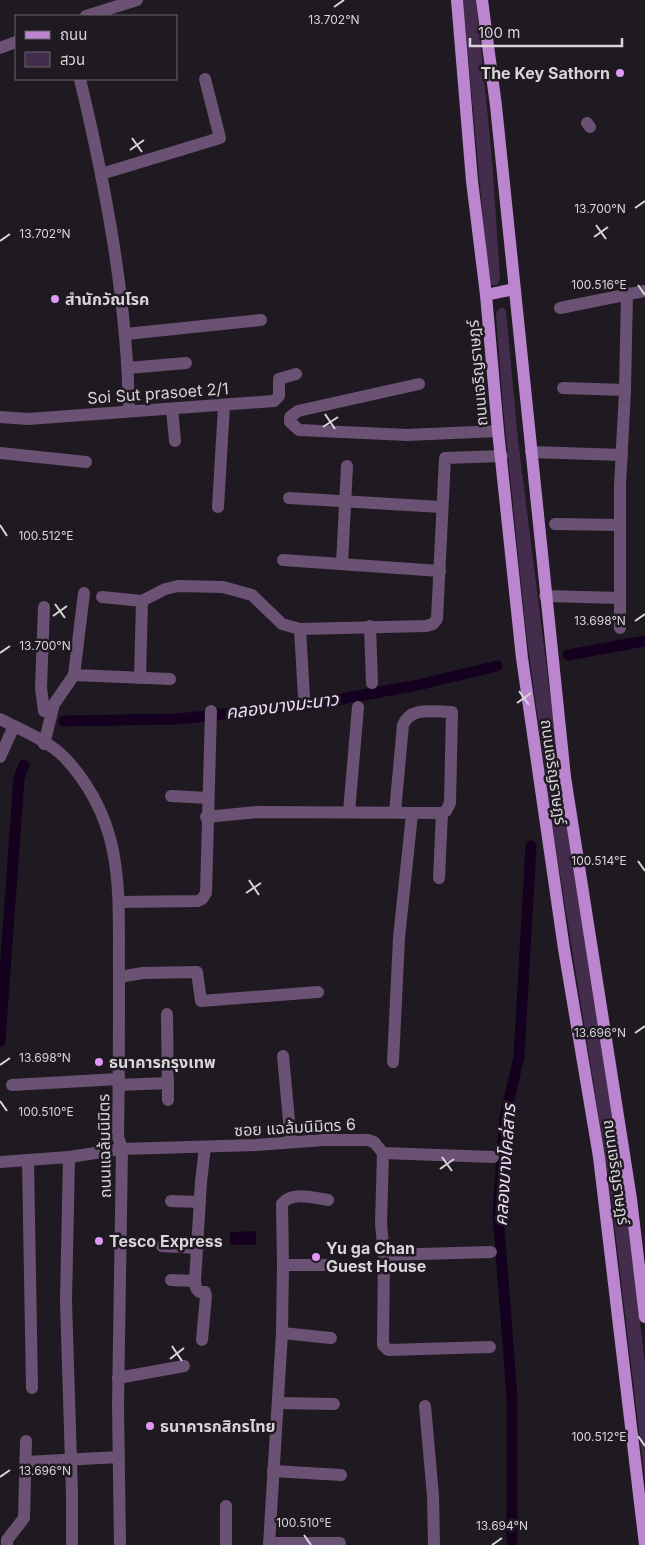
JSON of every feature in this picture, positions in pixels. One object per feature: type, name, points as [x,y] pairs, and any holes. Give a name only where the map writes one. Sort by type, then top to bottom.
[{"type":"main road","name":"ถนนเจริญราษฎร์","points":[[457,0],[472,181],[486,295],[498,430],[525,676],[564,949],[599,1157],[645,1545]]},
{"type":"main road","name":"ถนนเจริญราษฎร์","points":[[482,0],[496,106],[565,777],[631,1199],[645,1318]]},
{"type":"main road","points":[[486,295],[514,289]]},
{"type":"street","points":[[87,15],[100,5],[136,0]]},
{"type":"street","points":[[0,48],[15,42]]},
{"type":"street","points":[[101,174],[220,138],[204,79]]},
{"type":"street","points":[[80,80],[101,174],[126,334],[129,411]]},
{"type":"street","points":[[560,308],[645,291]]},
{"type":"street","points":[[620,628],[620,525],[627,294]]},
{"type":"street","points":[[126,334],[260,320]]},
{"type":"street","points":[[128,368],[186,363]]},
{"type":"street","name":"Soi Sut prasoet 2/1","points":[[0,417],[28,419],[274,402],[279,396],[278,380],[296,374]]},
{"type":"street","points":[[419,384],[298,411],[290,417],[290,422],[299,430],[407,435],[498,430]]},
{"type":"street","points":[[563,388],[625,390]]},
{"type":"street","points":[[218,507],[224,406]]},
{"type":"street","points":[[172,409],[175,440]]},
{"type":"street","points":[[531,452],[622,456]]},
{"type":"street","points":[[0,453],[86,462]]},
{"type":"street","points":[[102,597],[142,600],[165,589],[178,586],[235,589],[252,595],[282,624],[300,629],[426,626],[434,624],[437,619],[441,506],[445,458],[502,456]]},
{"type":"street","points":[[342,564],[347,466]]},
{"type":"street","points":[[289,498],[441,506]]},
{"type":"street","points":[[555,524],[620,525]]},
{"type":"street","points":[[283,560],[440,571]]},
{"type":"street","points":[[44,744],[54,704],[74,675],[84,593]]},
{"type":"street","points":[[545,596],[620,598]]},
{"type":"street","points":[[140,678],[142,600]]},
{"type":"street","points":[[44,607],[41,688],[44,711],[51,713]]},
{"type":"street","points":[[370,626],[372,683]]},
{"type":"street","points":[[300,629],[304,697]]},
{"type":"street","points":[[74,675],[170,679]]},
{"type":"street","points":[[350,812],[358,707]]},
{"type":"street","points":[[206,817],[257,812],[442,813],[446,811],[450,803],[452,712],[422,712],[411,714],[406,719],[403,725],[395,812]]},
{"type":"street","points":[[119,902],[202,899],[206,894],[206,817],[210,717]]},
{"type":"street","name":"ถนนแฉล้มนิมิตร","points":[[0,719],[44,744],[66,760],[95,802],[108,829],[117,866],[119,902],[118,1137],[122,1149],[118,1378],[120,1545]]},
{"type":"street","points":[[0,757],[14,726]]},
{"type":"street","points":[[172,796],[208,798]]},
{"type":"street","points":[[439,878],[442,813]]},
{"type":"street","points":[[393,1062],[399,938],[412,814]]},
{"type":"street","points":[[119,977],[143,973],[197,972],[201,1001],[318,992]]},
{"type":"street","points":[[168,1014],[168,1100]]},
{"type":"street","points":[[283,1056],[291,1142]]},
{"type":"street","points":[[12,1084],[168,1083]]},
{"type":"street","name":"ซอย แฉล้มนิมิตร 6","points":[[1,1162],[69,1158],[122,1149],[205,1147],[324,1140],[368,1140],[374,1142],[383,1153]]},
{"type":"street","points":[[202,1340],[206,1296],[205,1292],[199,1292],[196,1288],[195,1281],[205,1147]]},
{"type":"street","points":[[490,1347],[388,1350],[383,1345],[384,1255],[381,1224],[383,1153],[493,1157]]},
{"type":"street","points":[[69,1158],[66,1302],[72,1459],[72,1545]]},
{"type":"street","points":[[28,1160],[32,1388]]},
{"type":"street","points":[[328,1200],[294,1196],[286,1198],[282,1204],[282,1333],[269,1544],[340,1543]]},
{"type":"street","points":[[171,1201],[200,1202]]},
{"type":"street","points":[[162,1246],[196,1248]]},
{"type":"street","points":[[384,1255],[490,1252]]},
{"type":"street","points":[[283,1265],[326,1265]]},
{"type":"street","points":[[171,1280],[195,1281]]},
{"type":"street","points":[[282,1333],[331,1338]]},
{"type":"street","points":[[118,1378],[184,1366]]},
{"type":"street","points":[[278,1403],[334,1404]]},
{"type":"street","points":[[424,1406],[432,1496],[434,1545]]},
{"type":"street","points":[[10,1543],[24,1518],[26,1441]]},
{"type":"street","points":[[26,1462],[118,1457]]},
{"type":"street","points":[[273,1471],[341,1475]]},
{"type":"street","points":[[226,1506],[226,1545]]},
{"type":"green space","points":[[463,0],[476,0],[492,158],[500,279],[497,285],[489,285]]},
{"type":"green space","points":[[500,308],[504,308],[506,311],[518,440],[563,798],[623,1177],[645,1365],[645,1481],[609,1180],[553,830],[526,631],[503,407],[496,313]]},
{"type":"shaded area","points":[[256,1231],[256,1245],[230,1245],[230,1232]]},
{"type":"waterway","name":"คลองบางมะนาว","points":[[568,655],[645,641]]},
{"type":"waterway","name":"คลองบางมะนาว","points":[[64,721],[178,719],[314,704],[418,685],[497,666]]},
{"type":"waterway","points":[[0,1041],[19,778],[24,765]]},
{"type":"waterway","name":"คลองบางโคล่สาร","points":[[512,1545],[512,1397],[498,1214],[504,1123],[519,1056],[531,846]]},
{"type":"place","name":"The Key Sathorn","points":[[620,73]]},
{"type":"place","name":"สำนักวัณโรค","points":[[55,299]]},
{"type":"place","name":"ธนาคารกรุงเทพ","points":[[99,1062]]},
{"type":"place","name":"Tesco Express","points":[[99,1241]]},
{"type":"place","name":"Yu ga Chan Guest House","points":[[316,1257]]},
{"type":"place","name":"ธนาคารกสิกรไทย","points":[[150,1426]]}]
